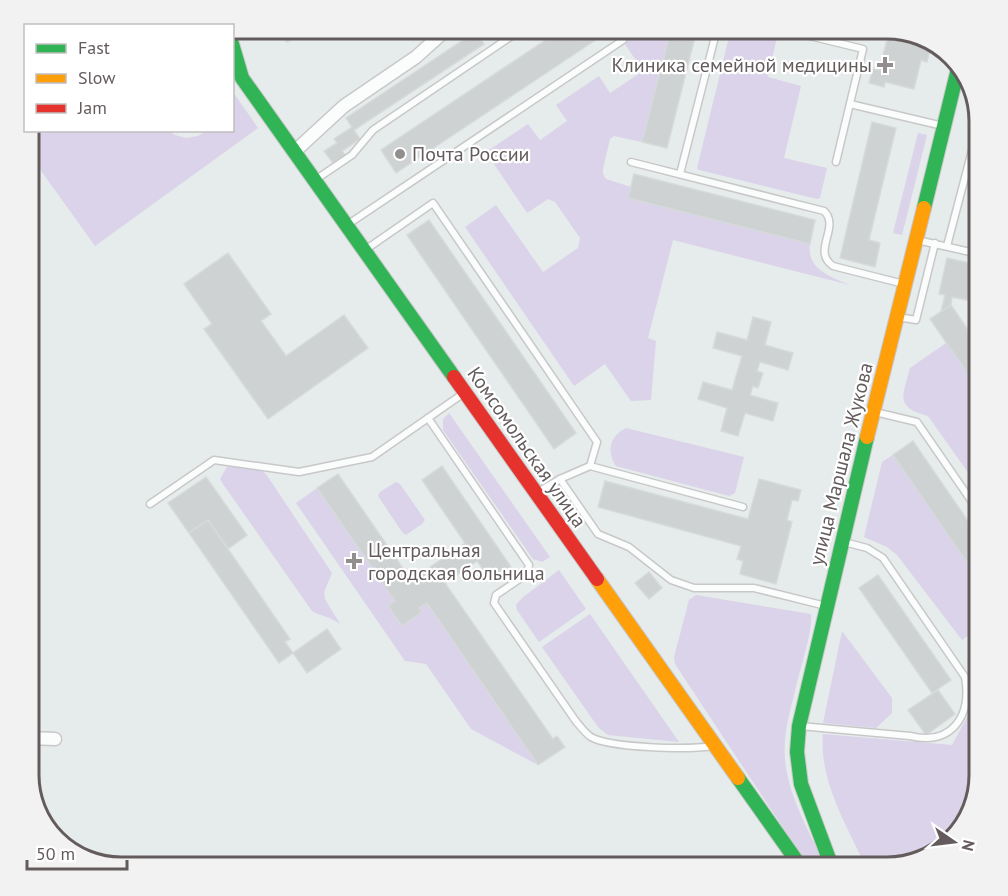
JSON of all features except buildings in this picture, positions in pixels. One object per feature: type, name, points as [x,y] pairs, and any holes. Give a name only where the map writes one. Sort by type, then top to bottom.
[{"type":"street","points":[[294,152],[344,106],[416,57],[435,39]]},
{"type":"street","name":"Комсомольская улица","points":[[234,51],[242,78],[794,857]]},
{"type":"street","name":"улица Маршала Жукова","points":[[828,857],[801,784],[797,752],[799,726],[826,606],[956,77]]},
{"type":"street","points":[[39,738],[55,739]]},
{"type":"lane","points":[[314,180],[352,155],[373,130],[506,39]]},
{"type":"lane","points":[[680,174],[714,39]]},
{"type":"lane","points":[[824,39],[863,49],[836,162]]},
{"type":"lane","points":[[346,226],[623,40]]},
{"type":"lane","points":[[850,104],[944,126]]},
{"type":"lane","points":[[632,162],[824,211],[830,223],[823,251],[828,262],[833,266],[905,284]]},
{"type":"lane","points":[[947,246],[969,162]]},
{"type":"lane","points":[[364,251],[433,203],[597,442],[590,466]]},
{"type":"lane","points":[[916,239],[969,251]]},
{"type":"lane","points":[[897,316],[916,320],[935,243]]},
{"type":"lane","points":[[150,504],[214,460],[299,472],[372,457],[465,393]]},
{"type":"lane","points":[[874,411],[917,422],[969,497]]},
{"type":"lane","points":[[428,418],[530,565],[527,574],[496,595],[494,603],[582,728],[589,736],[608,743],[690,749],[715,746]]},
{"type":"lane","points":[[536,493],[590,466],[743,507]]},
{"type":"lane","points":[[560,479],[598,534],[629,546],[672,580],[694,588],[754,588],[826,606]]},
{"type":"lane","points":[[799,726],[923,739],[937,738],[959,723],[967,700],[965,676],[883,558],[867,548],[842,541]]},
{"type":"shaded area","points":[[622,39],[668,39],[642,142],[614,136],[610,139],[603,169],[606,179],[810,244],[810,253],[816,266],[828,275],[850,285],[673,240],[648,338],[656,341],[651,400],[631,401],[605,364],[574,386],[465,227],[496,205],[543,272],[578,248],[580,238],[555,202],[548,199],[527,213],[486,152],[528,124],[540,140],[567,121],[556,105],[599,76],[610,93],[643,71]]},
{"type":"shaded area","points":[[729,39],[777,39],[768,77],[801,86],[784,158],[827,168],[820,198],[697,168]]},
{"type":"shaded area","points":[[234,93],[258,128],[95,246],[39,168],[39,132],[171,132],[186,138],[198,136],[204,132],[234,132]]},
{"type":"shaded area","points":[[918,133],[927,135],[902,235],[893,233]]},
{"type":"shaded area","points":[[946,343],[969,376],[969,474],[928,416],[917,413],[906,404],[904,393],[910,368]]},
{"type":"shaded area","points":[[449,413],[550,557],[542,562],[533,559],[443,430],[443,419]]},
{"type":"shaded area","points":[[626,428],[744,457],[735,493],[729,496],[616,466],[611,455],[611,444],[616,435]]},
{"type":"shaded area","points":[[893,455],[969,565],[969,635],[962,640],[897,555],[887,547],[864,537],[882,462]]},
{"type":"shaded area","points":[[227,467],[259,469],[266,474],[332,573],[324,592],[325,599],[340,624],[312,611],[223,484],[220,479]]},
{"type":"shaded area","points":[[396,482],[400,484],[425,520],[406,535],[378,496],[380,492]]},
{"type":"shaded area","points":[[317,488],[395,601],[388,606],[401,626],[422,612],[419,608],[427,603],[538,765],[471,729],[426,664],[405,661],[296,503]]},
{"type":"shaded area","points":[[559,570],[586,609],[539,642],[516,605]]},
{"type":"shaded area","points":[[696,595],[811,614],[808,640],[787,727],[785,758],[791,790],[821,857],[802,857],[675,664],[674,657],[689,600]]},
{"type":"shaded area","points":[[590,614],[679,742],[608,735],[598,727],[542,647]]},
{"type":"shaded area","points":[[842,631],[892,698],[892,713],[876,728],[823,723]]},
{"type":"shaded area","points":[[969,714],[969,775],[963,807],[960,812],[924,812],[924,848],[919,851],[887,857],[861,857],[830,786],[825,769],[823,734],[952,745]]},
{"type":"traffic: fast","points":[[234,51],[242,78],[454,377]]},
{"type":"traffic: fast","points":[[924,208],[956,77]]},
{"type":"traffic: fast","points":[[828,857],[801,784],[797,752],[799,726],[867,437]]},
{"type":"traffic: fast","points":[[738,778],[794,857]]},
{"type":"traffic: slow","points":[[867,437],[924,208]]},
{"type":"traffic: slow","points":[[597,579],[738,778]]},
{"type":"traffic: jam","points":[[454,377],[597,579]]},
{"type":"place","name":"Клиника семейной медицины","points":[[885,65]]},
{"type":"place","name":"Почта России","points":[[400,154]]},
{"type":"place","name":"Центральная городская больница","points":[[354,561]]}]
